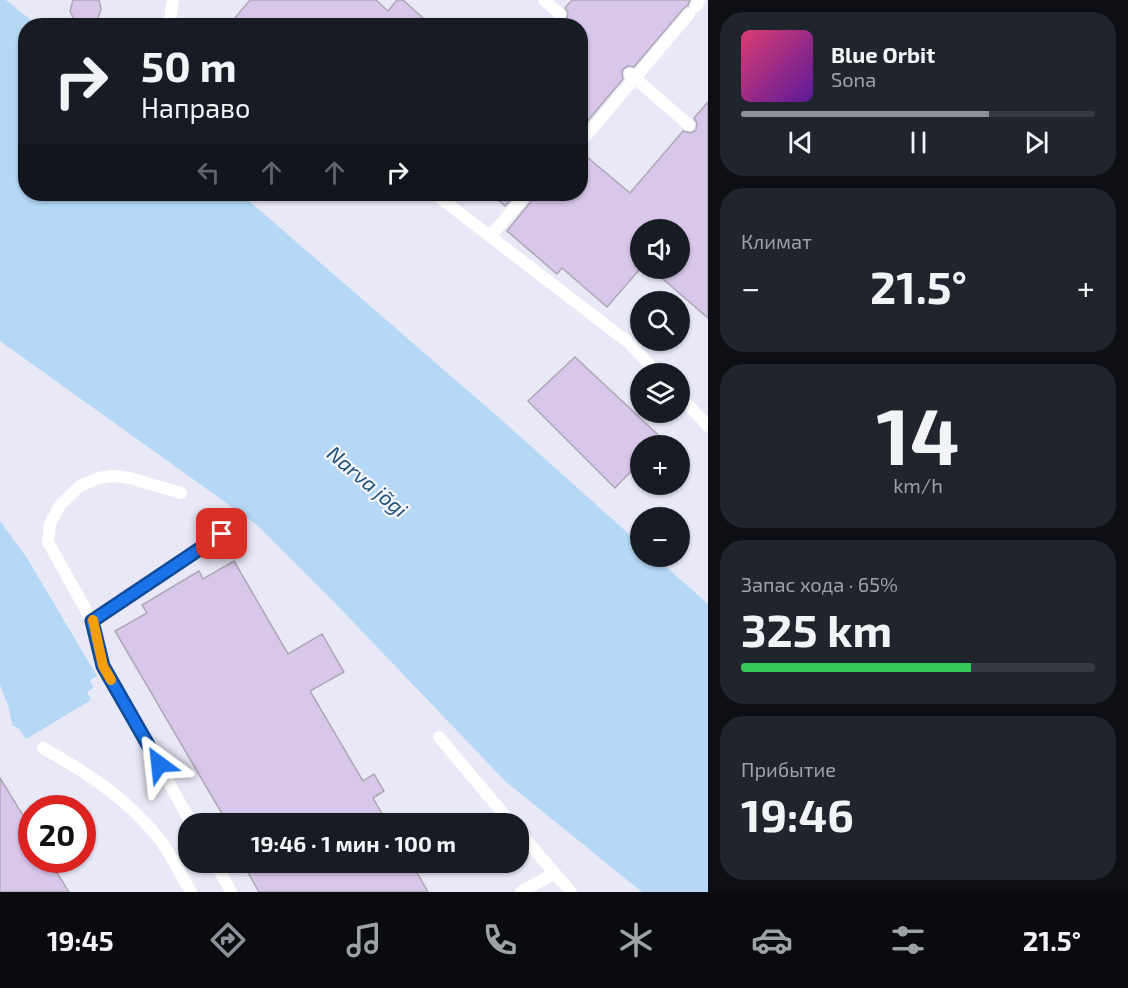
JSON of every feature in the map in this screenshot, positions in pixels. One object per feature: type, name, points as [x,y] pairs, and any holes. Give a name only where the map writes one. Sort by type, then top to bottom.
[{"type":"lane","points":[[170,18],[173,0]]},
{"type":"lane","points":[[544,0],[560,14]]},
{"type":"lane","points":[[588,132],[632,76],[695,7]]},
{"type":"lane","points":[[632,76],[689,125]]},
{"type":"lane","points":[[445,201],[629,343],[648,363]]},
{"type":"lane","points":[[491,235],[521,201]]},
{"type":"lane","points":[[690,407],[708,426]]},
{"type":"lane","points":[[182,493],[130,478],[114,476],[98,478],[80,486],[60,505],[50,524],[48,542],[92,621],[103,666],[186,813]]},
{"type":"lane","points":[[92,621],[222,534]]},
{"type":"lane","points":[[439,737],[503,813]]},
{"type":"lane","points":[[43,748],[95,778],[130,807],[158,837],[191,892]]},
{"type":"lane","points":[[529,844],[571,892]]},
{"type":"lane","points":[[220,873],[231,892]]},
{"type":"lane","points":[[521,892],[554,873]]},
{"type":"water","name":"Narva jõgi","points":[[0,0],[6,0],[28,18],[18,18],[18,201],[249,201],[505,423],[630,535],[630,567],[666,567],[708,604],[708,892],[642,892],[506,782],[257,525],[0,341]]},
{"type":"water","points":[[0,521],[27,558],[97,676],[90,680],[93,688],[87,692],[91,700],[26,739],[19,729],[12,725],[9,708],[0,685]]},
{"type":"building","points":[[73,0],[99,0],[101,9],[98,18],[73,18],[70,11]]},
{"type":"building","points":[[250,0],[376,0],[388,11],[397,0],[403,0],[423,18],[235,18]]},
{"type":"building","points":[[572,0],[690,0],[634,67],[628,66],[623,69],[623,79],[588,121],[588,18],[567,18],[568,12],[565,8]]},
{"type":"building","points":[[708,102],[708,318],[690,302],[690,291],[677,291],[663,279],[690,279],[690,219],[630,219],[631,279],[607,307],[562,268],[557,274],[507,231],[531,201],[588,201],[588,158],[630,193],[683,131],[691,133],[696,130],[697,123],[694,118]]},
{"type":"building","points":[[499,201],[510,201],[505,206]]},
{"type":"building","points":[[575,357],[630,409],[630,423],[645,423],[658,435],[630,435],[630,472],[615,488],[528,401]]},
{"type":"building","points":[[234,561],[288,654],[322,634],[344,672],[310,691],[363,781],[374,774],[384,791],[373,798],[382,813],[222,813],[115,631],[147,613],[142,605],[199,571],[203,579]]},
{"type":"building","points":[[0,778],[18,807],[18,873],[57,873],[69,892],[0,892]]},
{"type":"building","points":[[248,873],[417,873],[428,892],[259,892]]},
{"type":"slow traffic","points":[[93,620],[103,666],[111,680]]},
{"type":"route","points":[[159,764],[103,666],[92,621],[222,534]]}]
